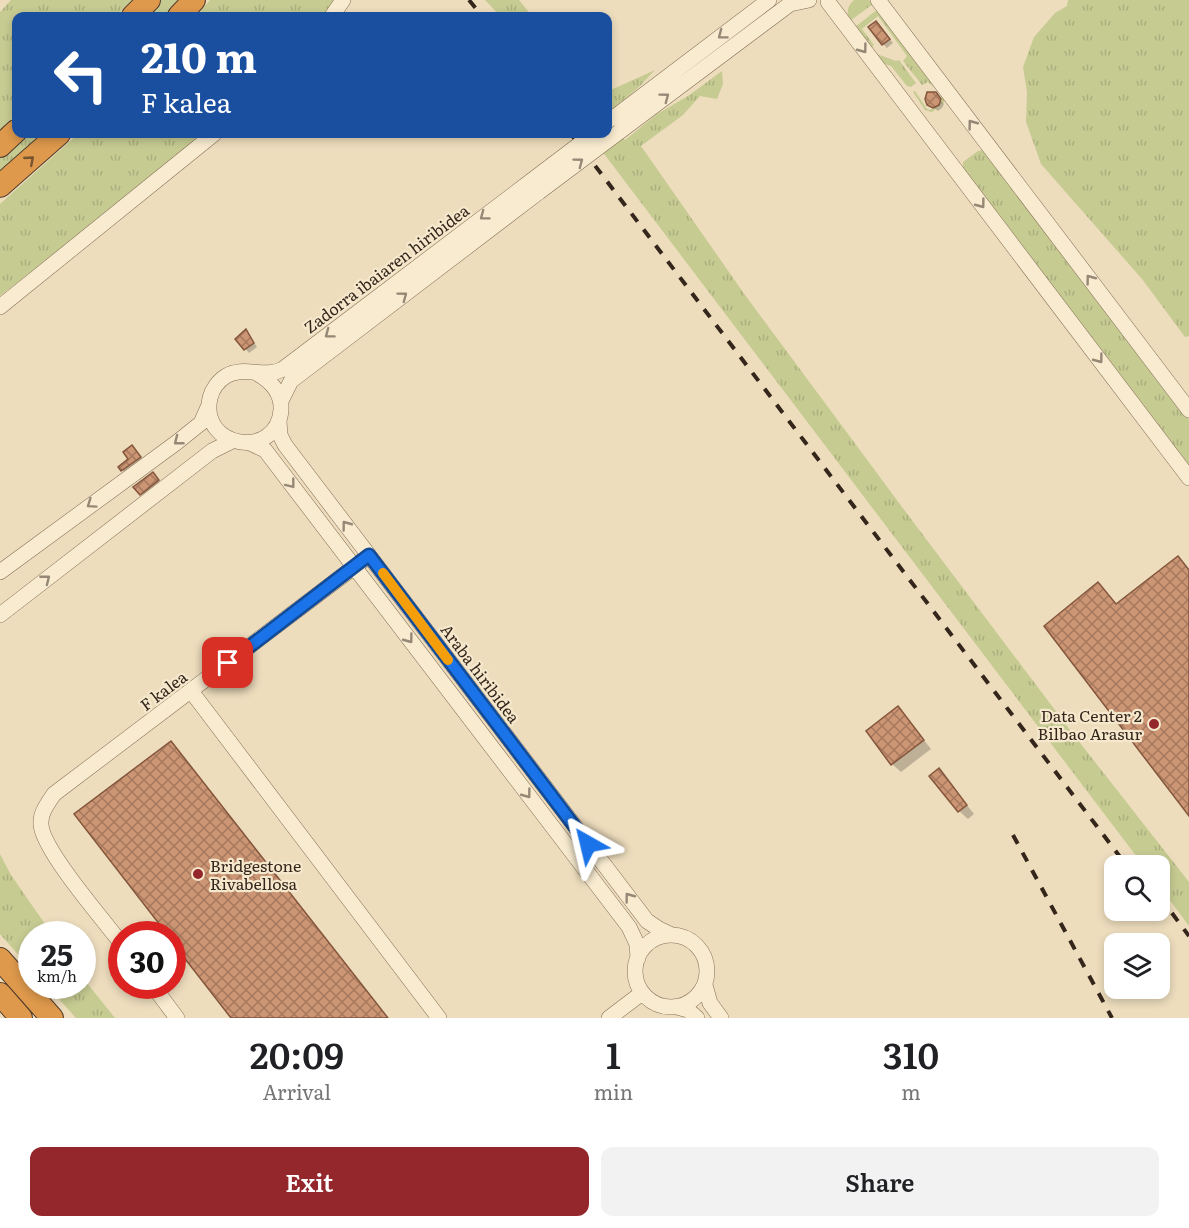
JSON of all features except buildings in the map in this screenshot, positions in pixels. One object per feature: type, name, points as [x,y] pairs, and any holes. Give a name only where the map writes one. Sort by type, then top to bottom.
[{"type":"highway","points":[[137,12],[149,0]]},
{"type":"highway","points":[[183,12],[194,0]]},
{"type":"highway","points":[[0,146],[12,135]]},
{"type":"highway","points":[[0,186],[54,138]]},
{"type":"highway","points":[[0,959],[52,1018]]},
{"type":"highway","points":[[0,994],[21,1018]]},
{"type":"street","points":[[612,125],[769,0]]},
{"type":"street","points":[[878,0],[1189,410]]},
{"type":"street","points":[[612,125],[790,4],[822,1],[1189,478]]},
{"type":"street","points":[[0,307],[209,138]]},
{"type":"street","points":[[535,187],[589,138]]},
{"type":"street","points":[[535,187],[596,138]]},
{"type":"street","name":"Zadorra ibaiaren hiribidea","points":[[258,374],[268,374],[283,369],[535,187]]},
{"type":"street","name":"Zadorra ibaiaren hiribidea","points":[[281,401],[291,381],[535,187]]},
{"type":"street","points":[[0,572],[201,423],[217,384],[226,376],[236,372],[247,371],[269,380],[277,390],[281,401],[279,421],[267,435],[250,443]]},
{"type":"street","points":[[209,405],[210,416],[222,435],[232,441],[250,443],[265,450],[629,927],[637,944],[638,958]]},
{"type":"street","name":"Araba hiribidea","points":[[279,421],[280,435],[285,445],[647,921],[672,935]]},
{"type":"street","points":[[0,615],[212,451],[232,441]]},
{"type":"street","name":"F kalea","points":[[108,926],[49,849],[41,824],[42,815],[54,794],[369,555]]},
{"type":"street","points":[[191,691],[439,1018]]},
{"type":"street","points":[[696,1018],[688,1010],[658,1005],[642,993],[638,985],[635,969],[638,958],[646,945],[657,938],[672,935],[685,938],[697,946],[705,957],[707,969],[705,985],[710,1004],[721,1018]]},
{"type":"street","points":[[677,1007],[697,997],[705,985]]},
{"type":"street","points":[[609,1018],[642,993]]},
{"type":"street","points":[[163,999],[177,1018]]},
{"type":"green space","points":[[11,0],[132,0],[120,12],[12,12],[12,118],[0,130],[0,12]]},
{"type":"green space","points":[[160,0],[184,0],[173,12],[148,12]]},
{"type":"green space","points":[[210,0],[336,0],[328,12],[200,12]]},
{"type":"green space","points":[[485,0],[519,0],[529,12],[496,12]]},
{"type":"green space","points":[[854,0],[869,0],[873,4],[850,21],[848,10]]},
{"type":"green space","points":[[1068,0],[1189,0],[1189,336],[1185,337],[1142,279],[1041,164],[1026,122],[1027,92],[1023,67],[1034,37],[1055,13],[1067,6]]},
{"type":"green space","points":[[878,9],[944,97],[944,102],[932,112],[925,110],[913,92],[915,91],[930,110],[941,103],[940,94],[928,82],[922,85],[903,61],[907,56],[878,16],[862,29],[874,45],[872,47],[855,27]]},
{"type":"green space","points":[[877,54],[899,60],[916,83],[911,87],[907,86],[891,66],[882,63]]},
{"type":"green space","points":[[655,70],[612,110],[613,89]]},
{"type":"green space","points":[[722,71],[723,84],[717,99],[700,96],[683,115],[641,146],[745,295],[908,515],[1070,730],[1168,855],[1135,855],[592,138],[612,138],[612,122],[625,140],[657,114],[688,96]]},
{"type":"green space","points":[[20,138],[42,138],[0,176],[0,156]]},
{"type":"green space","points":[[74,138],[202,138],[0,296],[0,204]]},
{"type":"green space","points":[[983,150],[1189,419],[1189,467],[963,168],[963,162]]},
{"type":"green space","points":[[0,854],[11,875],[43,921],[18,921],[18,954],[0,934]]},
{"type":"green space","points":[[1170,858],[1189,882],[1189,926],[1170,900]]},
{"type":"green space","points":[[96,994],[115,1018],[76,1018],[59,999],[96,999]]},
{"type":"railway","points":[[469,0],[479,12]]},
{"type":"railway","points":[[574,138],[1119,855]]},
{"type":"railway","points":[[1013,835],[1112,1018]]},
{"type":"railway","points":[[1170,910],[1189,936]]},
{"type":"slow traffic","points":[[383,573],[448,660]]},
{"type":"place","name":"Data Center 2 Bilbao Arasur","points":[[1154,724]]},
{"type":"place","name":"Bridgestone Rivabellosa","points":[[198,874]]},
{"type":"route","points":[[228,663],[369,555],[588,844]]}]
